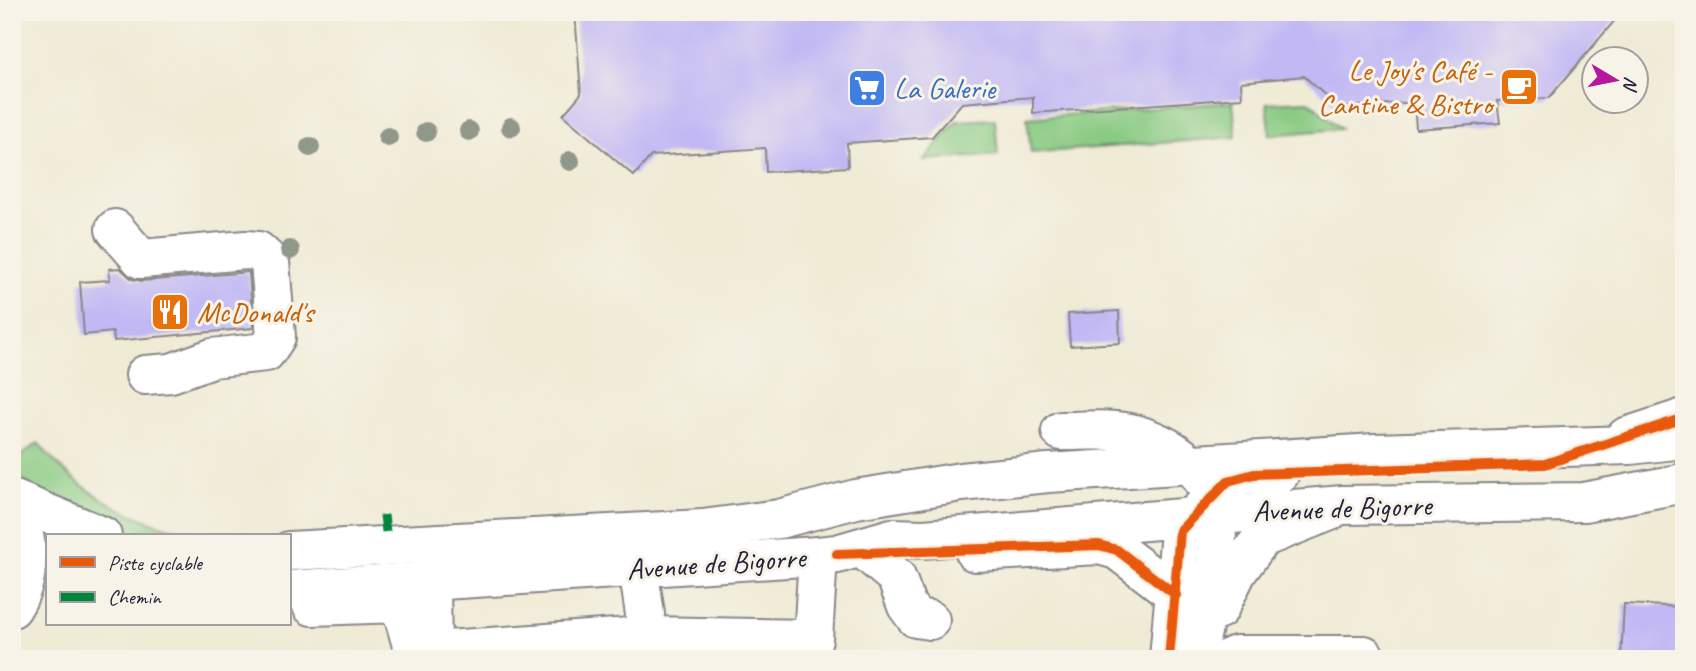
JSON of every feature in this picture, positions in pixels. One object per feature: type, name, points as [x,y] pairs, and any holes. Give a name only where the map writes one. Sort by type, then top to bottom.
[{"type":"main road","points":[[115,229],[141,259],[258,251],[270,262],[276,337],[266,352],[212,358],[158,374]]},
{"type":"main road","points":[[1197,658],[1176,595],[1177,544],[1180,531],[1207,510],[1228,481],[1243,475],[1545,464],[1592,446],[1684,418]]},
{"type":"main road","points":[[1061,431],[1133,433],[1177,453],[1189,463],[1220,540],[1197,658]]},
{"type":"main road","name":"Avenue de Bigorre","points":[[290,551],[703,529],[779,519],[856,499],[961,482],[1189,463],[1592,446],[1684,439]]},
{"type":"main road","points":[[1197,658],[1237,572],[1253,547],[1262,538],[1350,499],[1587,485],[1684,463]]},
{"type":"main road","name":"Avenue de Bigorre","points":[[290,590],[431,583],[854,551],[938,538],[1207,510],[1350,499],[1584,502],[1684,483]]},
{"type":"main road","points":[[12,499],[97,534]]},
{"type":"main road","points":[[12,508],[20,519],[27,546],[26,573],[12,608]]},
{"type":"main road","points":[[854,551],[1099,545],[1117,550],[1176,595]]},
{"type":"main road","points":[[854,551],[896,577],[907,606],[916,618],[929,620]]},
{"type":"main road","points":[[290,607],[400,603],[411,642],[432,655],[813,639],[854,551]]},
{"type":"main road","points":[[638,568],[643,647]]},
{"type":"main road","points":[[431,583],[432,655]]},
{"type":"main road","points":[[12,619],[46,607]]},
{"type":"main road","points":[[1197,658],[1236,655],[1364,655]]},
{"type":"green space","points":[[1309,101],[1341,129],[1270,135],[1267,103]]},
{"type":"green space","points":[[1233,102],[1236,137],[1031,153],[1027,118]]},
{"type":"green space","points":[[995,119],[998,155],[924,160],[957,121]]},
{"type":"green space","points":[[38,443],[55,462],[94,494],[138,517],[198,534],[129,534],[107,528],[72,512],[24,480],[12,470],[12,449],[19,457]]},
{"type":"building","name":"La Galerie","points":[[575,12],[1622,12],[1593,46],[1580,46],[1580,61],[1549,98],[1497,101],[1500,123],[1416,129],[1414,102],[1339,108],[1304,76],[1241,82],[1242,98],[1033,113],[1033,97],[962,103],[932,137],[847,143],[848,167],[766,172],[765,148],[651,156],[634,176],[563,115],[581,94]]},
{"type":"building","name":"McDonald's","points":[[120,268],[132,279],[142,281],[249,272],[253,328],[114,341],[113,332],[84,335],[80,282],[110,280],[109,269]]},
{"type":"building","points":[[1119,311],[1120,343],[1070,346],[1068,314]]},
{"type":"building","points":[[1624,604],[1684,607],[1684,657],[1621,659]]},
{"type":"marked path","points":[[384,515],[386,532]]},
{"type":"cycle path","points":[[1169,659],[1180,531],[1228,481],[1254,474],[1545,464],[1684,418]]},
{"type":"cycle path","points":[[837,554],[1099,545],[1117,550],[1176,595]]},
{"type":"place","name":"Le Joy's Café - Cantine & Bistro","points":[[1519,87]]},
{"type":"place","name":"La Galerie","points":[[867,88]]},
{"type":"place","name":"McDonald's","points":[[170,312]]}]
